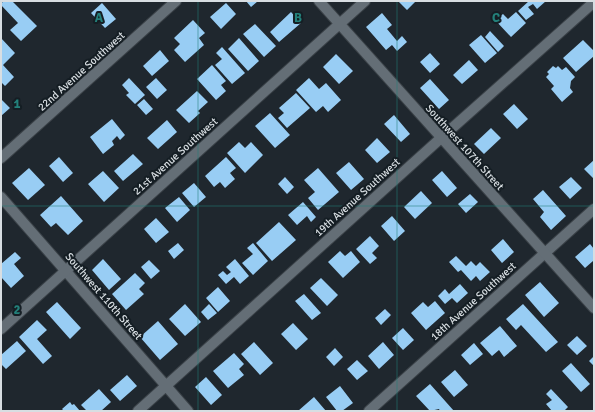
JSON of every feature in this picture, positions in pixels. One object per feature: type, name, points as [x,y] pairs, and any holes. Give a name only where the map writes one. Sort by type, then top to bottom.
[{"type":"street","name":"22nd Avenue Southwest","points":[[1,158],[176,1]]},
{"type":"street","name":"Southwest 107th Street","points":[[319,1],[594,308]]},
{"type":"street","name":"21st Avenue Southwest","points":[[1,329],[365,1]]},
{"type":"street","name":"19th Avenue Southwest","points":[[138,411],[594,2]]},
{"type":"street","name":"Southwest 110th Street","points":[[1,197],[188,411]]},
{"type":"street","name":"18th Avenue Southwest","points":[[369,411],[594,209]]},
{"type":"building","points":[[3,1],[12,1],[37,26],[21,41],[10,30],[18,23],[1,5]]},
{"type":"building","points":[[246,1],[258,1],[251,7]]},
{"type":"building","points":[[398,1],[416,1],[407,10]]},
{"type":"building","points":[[529,1],[546,1],[537,9],[533,4],[528,7],[534,14],[526,20],[518,11]]},
{"type":"building","points":[[102,3],[116,19],[105,28],[91,13]]},
{"type":"building","points":[[226,3],[236,14],[221,29],[210,17]]},
{"type":"building","points":[[291,12],[301,23],[279,42],[270,32]]},
{"type":"building","points":[[516,12],[526,23],[511,37],[495,20],[503,14],[508,19]]},
{"type":"building","points":[[382,13],[392,25],[387,29],[397,41],[402,36],[407,42],[397,51],[392,45],[386,50],[366,27]]},
{"type":"building","points":[[193,20],[205,33],[199,38],[204,45],[185,62],[174,50],[180,44],[174,38]]},
{"type":"building","points":[[255,24],[276,46],[264,57],[243,34]]},
{"type":"building","points":[[490,31],[504,46],[498,52],[485,37]]},
{"type":"building","points":[[481,35],[497,53],[485,63],[469,45]]},
{"type":"building","points":[[1,38],[15,53],[3,65],[14,77],[5,86],[1,82]]},
{"type":"building","points":[[239,38],[259,61],[248,71],[228,49]]},
{"type":"building","points":[[583,40],[594,51],[594,56],[576,72],[563,58]]},
{"type":"building","points":[[222,47],[245,73],[232,84],[215,65],[222,59],[216,53]]},
{"type":"building","points":[[160,50],[169,61],[152,76],[143,66]]},
{"type":"building","points":[[430,53],[440,64],[430,73],[420,62]]},
{"type":"building","points":[[336,54],[353,71],[339,84],[323,67]]},
{"type":"building","points":[[469,60],[478,70],[462,84],[453,75]]},
{"type":"building","points":[[212,65],[226,81],[221,85],[226,91],[216,100],[197,79]]},
{"type":"building","points":[[553,66],[556,68],[558,66],[562,70],[566,67],[575,77],[571,81],[570,88],[573,92],[562,102],[551,89],[554,86],[546,77],[549,74],[547,72]]},
{"type":"building","points":[[129,78],[145,95],[135,104],[126,95],[129,93],[122,85]]},
{"type":"building","points":[[156,78],[167,90],[157,99],[146,87]]},
{"type":"building","points":[[309,78],[319,89],[326,83],[341,100],[328,112],[323,106],[316,112],[296,90]]},
{"type":"building","points":[[430,79],[449,100],[439,109],[420,88]]},
{"type":"building","points":[[197,91],[208,102],[198,111],[200,113],[189,123],[176,110]]},
{"type":"building","points":[[296,93],[310,108],[287,128],[278,118],[284,113],[279,108]]},
{"type":"building","points":[[1,99],[10,108],[1,116]]},
{"type":"building","points":[[144,99],[153,109],[146,115],[137,105]]},
{"type":"building","points":[[514,104],[528,119],[517,129],[503,114]]},
{"type":"building","points":[[270,113],[290,135],[275,148],[255,126]]},
{"type":"building","points":[[394,115],[410,134],[401,142],[384,124]]},
{"type":"building","points":[[112,119],[125,135],[120,140],[117,136],[112,141],[114,145],[103,154],[90,137]]},
{"type":"building","points":[[167,120],[177,132],[158,149],[147,138]]},
{"type":"building","points":[[491,128],[501,138],[484,154],[474,144]]},
{"type":"building","points":[[377,138],[390,152],[377,163],[365,150]]},
{"type":"building","points":[[239,142],[245,148],[251,142],[263,155],[245,173],[227,153]]},
{"type":"building","points":[[133,154],[143,164],[123,181],[114,171]]},
{"type":"building","points":[[59,157],[73,173],[63,182],[49,166]]},
{"type":"building","points":[[226,157],[236,168],[230,173],[235,179],[225,188],[220,182],[214,187],[205,176]]},
{"type":"building","points":[[594,160],[594,179],[584,169]]},
{"type":"building","points":[[349,162],[364,179],[351,190],[336,173]]},
{"type":"building","points":[[29,168],[45,185],[28,200],[12,183]]},
{"type":"building","points":[[318,168],[339,192],[318,210],[308,198],[315,192],[304,180]]},
{"type":"building","points":[[103,171],[119,188],[104,202],[88,184]]},
{"type":"building","points":[[442,171],[457,188],[447,197],[432,180]]},
{"type":"building","points":[[285,177],[294,187],[287,194],[278,184]]},
{"type":"building","points":[[571,177],[582,188],[570,199],[559,187]]},
{"type":"building","points":[[194,183],[206,197],[194,207],[182,193]]},
{"type":"building","points":[[543,190],[566,216],[551,230],[540,217],[544,212],[533,199]]},
{"type":"building","points":[[421,191],[432,203],[415,219],[404,207]]},
{"type":"building","points":[[470,194],[478,202],[466,213],[458,204]]},
{"type":"building","points":[[61,196],[83,221],[68,235],[56,223],[51,227],[40,215]]},
{"type":"building","points":[[179,197],[190,210],[177,222],[165,208]]},
{"type":"building","points":[[303,202],[316,217],[311,222],[307,216],[297,225],[288,215]]},
{"type":"building","points":[[392,216],[405,231],[394,241],[381,226]]},
{"type":"building","points":[[156,218],[169,232],[156,243],[144,229]]},
{"type":"building","points":[[279,222],[296,240],[272,261],[256,243]]},
{"type":"building","points":[[370,236],[379,246],[372,253],[377,258],[370,264],[356,249]]},
{"type":"building","points":[[503,239],[514,252],[502,263],[491,250]]},
{"type":"building","points":[[178,243],[184,250],[174,259],[168,251]]},
{"type":"building","points":[[253,243],[268,261],[253,275],[242,263],[253,254],[247,248]]},
{"type":"building","points":[[590,244],[594,249],[594,263],[593,261],[585,268],[575,257]]},
{"type":"building","points":[[340,251],[345,256],[351,251],[360,262],[343,278],[328,262]]},
{"type":"building","points":[[15,252],[21,258],[14,264],[24,276],[11,288],[1,277],[1,264]]},
{"type":"building","points":[[456,256],[466,266],[471,261],[476,266],[480,262],[490,272],[480,281],[476,276],[471,281],[461,270],[458,272],[449,262]]},
{"type":"building","points":[[103,259],[121,279],[109,290],[92,270]]},
{"type":"building","points":[[235,259],[249,276],[240,284],[234,277],[226,284],[218,275],[223,271],[227,275],[231,272],[226,267]]},
{"type":"building","points":[[149,260],[160,271],[151,279],[141,267]]},
{"type":"building","points":[[135,273],[145,283],[139,289],[144,294],[126,310],[112,294]]},
{"type":"building","points":[[321,278],[338,295],[327,306],[310,288]]},
{"type":"building","points":[[540,282],[559,303],[544,317],[525,295]]},
{"type":"building","points":[[460,284],[468,293],[457,303],[452,298],[445,304],[438,296],[445,289],[449,294]]},
{"type":"building","points":[[218,287],[230,301],[218,312],[206,298]]},
{"type":"building","points":[[304,294],[321,313],[312,320],[295,301]]},
{"type":"building","points":[[435,301],[445,313],[426,330],[411,313],[423,302],[428,307]]},
{"type":"building","points":[[57,302],[81,328],[70,339],[46,312]]},
{"type":"building","points":[[185,304],[201,322],[185,336],[169,319]]},
{"type":"building","points":[[209,304],[217,313],[208,320],[201,312]]},
{"type":"building","points":[[523,304],[558,342],[546,352],[521,325],[516,330],[506,319]]},
{"type":"building","points":[[385,309],[391,315],[381,325],[375,318]]},
{"type":"building","points":[[37,320],[47,330],[37,339],[52,356],[43,364],[19,337]]},
{"type":"building","points":[[158,321],[178,344],[160,360],[140,337]]},
{"type":"building","points":[[293,323],[308,339],[296,350],[281,334]]},
{"type":"building","points":[[500,326],[517,346],[504,357],[499,350],[492,356],[480,343]]},
{"type":"building","points":[[403,328],[414,340],[403,350],[392,338]]},
{"type":"building","points":[[577,336],[587,346],[577,355],[567,345]]},
{"type":"building","points":[[17,341],[26,351],[6,369],[1,364],[1,355]]},
{"type":"building","points":[[254,342],[273,363],[260,375],[241,354]]},
{"type":"building","points":[[383,342],[394,355],[379,369],[368,356]]},
{"type":"building","points":[[474,343],[483,354],[470,365],[461,355]]},
{"type":"building","points":[[335,348],[343,357],[334,366],[326,357]]},
{"type":"building","points":[[234,353],[244,364],[239,369],[244,375],[228,388],[213,371]]},
{"type":"building","points":[[594,356],[594,366],[589,361]]},
{"type":"building","points":[[357,360],[368,371],[357,380],[347,369]]},
{"type":"building","points":[[571,363],[590,384],[581,392],[562,371]]},
{"type":"building","points":[[455,370],[468,385],[454,397],[441,382]]},
{"type":"building","points":[[127,375],[137,386],[120,401],[110,390]]},
{"type":"building","points":[[206,377],[222,395],[211,405],[195,387]]},
{"type":"building","points":[[430,384],[454,411],[440,411],[439,409],[430,411],[416,396]]},
{"type":"building","points":[[340,386],[353,403],[342,411],[337,411],[326,397]]},
{"type":"building","points":[[99,389],[111,402],[101,411],[87,411],[81,405]]},
{"type":"building","points":[[551,389],[568,407],[564,411],[552,411],[546,404],[552,400],[546,394]]},
{"type":"building","points":[[314,397],[326,411],[298,411]]},
{"type":"building","points":[[70,402],[80,411],[64,411],[62,409]]}]
